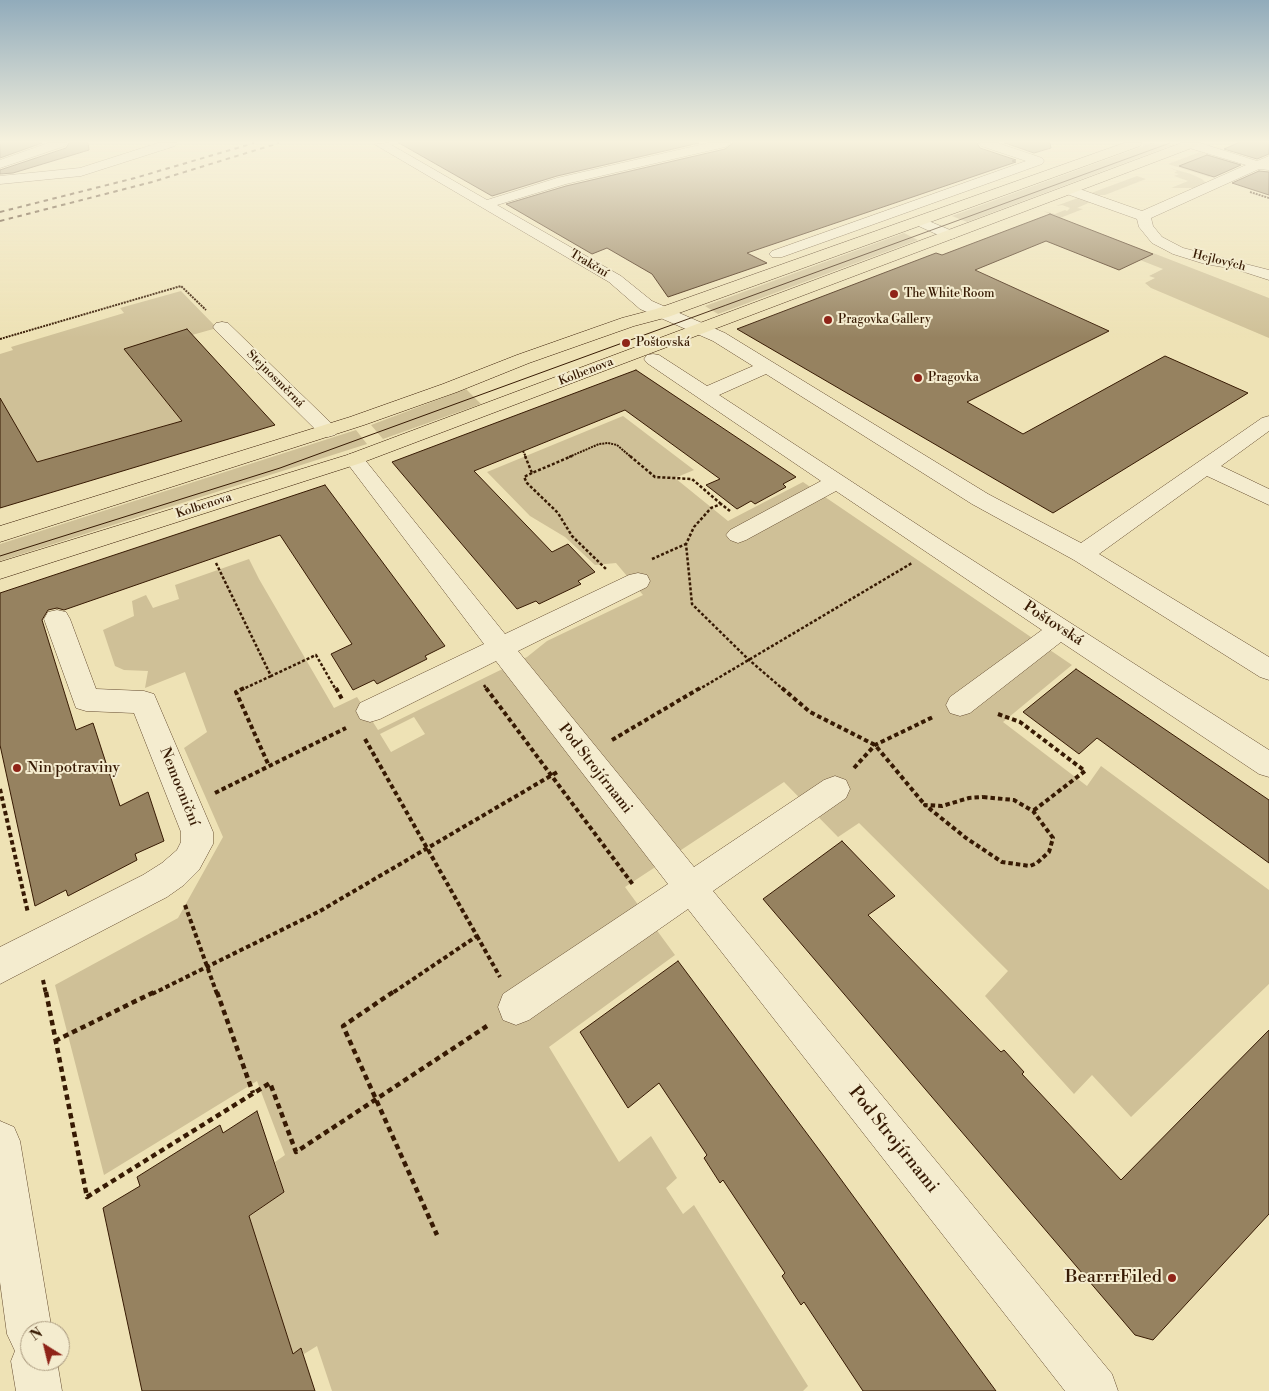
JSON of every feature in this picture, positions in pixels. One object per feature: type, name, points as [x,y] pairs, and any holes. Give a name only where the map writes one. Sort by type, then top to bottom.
[{"type":"main road","points":[[0,534],[328,431],[450,388],[523,358],[628,322],[662,313],[958,208]]},
{"type":"main road","name":"Kolbenova","points":[[0,571],[354,459],[710,333],[950,235],[1022,208]]},
{"type":"street","name":"Trakční","points":[[494,208],[616,279],[646,305],[710,333],[768,366],[980,499],[1082,554],[1269,670]]},
{"type":"street","points":[[777,254],[908,208]]},
{"type":"street","points":[[1120,208],[1143,216],[1162,208]]},
{"type":"street","name":"Hejlových","points":[[1143,216],[1146,227],[1156,240],[1178,251],[1210,261],[1237,264],[1269,276]]},
{"type":"street","points":[[919,222],[950,235]]},
{"type":"street","name":"Stejnosměrná","points":[[222,326],[328,431]]},
{"type":"street","name":"Poštovská","points":[[653,359],[936,548],[1269,765]]},
{"type":"street","points":[[705,394],[768,366]]},
{"type":"street","points":[[1082,554],[1269,422]]},
{"type":"street","name":"Pod Strojírnami","points":[[354,459],[585,756],[1096,1391]]},
{"type":"street","points":[[1206,467],[1269,498]]},
{"type":"street","points":[[745,531],[837,482]]},
{"type":"street","points":[[358,716],[501,648],[641,572]]},
{"type":"street","name":"Nemocniční","points":[[0,966],[155,886],[173,874],[188,860],[197,844],[198,832],[144,702],[86,700],[57,619]]},
{"type":"street","points":[[960,705],[1061,629]]},
{"type":"street","points":[[516,1007],[691,889],[834,789]]},
{"type":"street","points":[[0,1141],[28,1321]]},
{"type":"street","points":[[36,1371],[39,1391]]},
{"type":"path","points":[[0,339],[181,286],[222,326]]},
{"type":"path","points":[[686,544],[641,572],[610,572],[572,536],[558,513],[527,483],[524,477],[599,444],[617,445],[655,477],[692,479],[721,504],[745,531]]},
{"type":"path","points":[[523,451],[532,473]]},
{"type":"path","points":[[721,504],[711,508],[694,527],[686,544],[692,604],[748,660],[810,712],[875,745],[924,805],[978,847],[1002,862],[1021,866],[1030,866],[1050,852],[1053,838],[1034,811],[1014,800],[983,797],[969,798],[942,806],[924,805]]},
{"type":"path","points":[[55,1041],[320,911],[936,548]]},
{"type":"path","points":[[216,563],[271,676]]},
{"type":"path","points":[[0,789],[36,948],[87,1197],[270,1083],[296,1152],[516,1007],[427,848],[358,716],[316,656],[236,692],[269,766]]},
{"type":"path","points":[[468,664],[550,776],[655,913]]},
{"type":"path","points":[[834,789],[875,745],[960,705],[983,708],[1020,722],[1085,771],[1034,811]]},
{"type":"path","points":[[187,806],[347,728]]},
{"type":"path","points":[[173,874],[253,1093]]},
{"type":"path","points":[[437,1235],[343,1026],[477,936]]},
{"type":"shaded area","points":[[974,208],[1005,208],[967,222],[952,216]]},
{"type":"shaded area","points":[[1070,208],[1083,209],[1060,218],[1043,211],[1055,214],[1067,211]]},
{"type":"shaded area","points":[[904,233],[918,240],[718,314],[705,306]]},
{"type":"shaded area","points":[[1153,253],[1269,298],[1269,338],[1151,288],[1145,283],[1155,278],[1149,276],[1163,269],[1140,260]]},
{"type":"shaded area","points":[[181,291],[217,328],[124,349],[182,421],[37,462],[0,398],[0,354],[13,350],[11,347],[124,313],[120,308]]},
{"type":"shaded area","points":[[466,389],[481,404],[383,439],[371,425]]},
{"type":"shaded area","points":[[623,416],[694,470],[675,478],[728,521],[803,482],[1072,665],[1003,722],[1087,786],[1101,766],[1269,890],[1269,984],[1131,1117],[1092,1075],[1074,1094],[985,996],[1008,971],[859,823],[838,837],[784,782],[625,887],[675,955],[549,1047],[619,1162],[651,1136],[677,1178],[666,1188],[683,1214],[694,1205],[808,1386],[803,1391],[332,1391],[317,1346],[304,1354],[301,1348],[293,1354],[256,1238],[246,1219],[284,1192],[275,1162],[285,1155],[257,1081],[104,1175],[55,985],[178,918],[223,837],[184,748],[207,732],[185,672],[145,688],[148,671],[124,670],[115,666],[103,630],[134,616],[132,601],[146,595],[153,608],[179,599],[175,585],[249,559],[334,708],[357,697],[378,730],[527,657],[547,641],[643,595],[616,563],[595,565],[565,537],[530,516],[487,472]],"holes":[[[414,717],[425,734],[391,752],[380,734]]]},
{"type":"shaded area","points":[[356,430],[367,444],[0,561],[0,544]]},
{"type":"building","points":[[513,208],[880,208],[747,253],[767,263],[668,297],[652,274],[607,248],[592,254]]},
{"type":"building","name":"Pragovka","points":[[1050,214],[1153,254],[1119,270],[1046,241],[975,270],[1109,331],[967,402],[1023,434],[1165,356],[1248,393],[1053,513],[737,329],[936,253],[942,255]]},
{"type":"building","points":[[187,329],[275,425],[0,508],[0,398],[37,462],[182,421],[124,349]]},
{"type":"building","points":[[636,370],[796,477],[783,484],[786,487],[755,504],[751,501],[737,509],[706,485],[720,479],[625,410],[474,471],[552,552],[568,544],[595,572],[578,581],[581,584],[539,604],[536,601],[517,609],[392,462]]},
{"type":"building","points":[[325,485],[445,646],[425,656],[427,659],[377,684],[374,680],[353,690],[331,654],[352,644],[280,535],[64,610],[57,608],[48,610],[42,620],[76,730],[93,723],[120,806],[148,792],[164,841],[135,854],[137,860],[68,896],[66,890],[35,906],[0,745],[0,593]]},
{"type":"building","points":[[1076,669],[1269,800],[1269,863],[1097,738],[1079,754],[1023,712]]},
{"type":"building","points":[[842,841],[895,896],[868,915],[1001,1052],[1004,1050],[1024,1072],[1022,1074],[1121,1180],[1269,1030],[1269,1214],[1153,1340],[1135,1335],[763,899]]},
{"type":"building","points":[[678,961],[996,1391],[863,1391],[804,1302],[801,1305],[782,1276],[785,1273],[723,1180],[720,1183],[704,1158],[707,1155],[659,1083],[628,1108],[580,1032]]},
{"type":"building","points":[[257,1111],[284,1192],[249,1216],[293,1354],[301,1348],[315,1391],[142,1391],[103,1208],[140,1186],[137,1177],[220,1125],[223,1133]]},
{"type":"tram line","points":[[0,556],[280,468],[992,208]]},
{"type":"railway","points":[[0,212],[16,208]]},
{"type":"railway","points":[[0,221],[51,208]]},
{"type":"place","name":"The White Room","points":[[894,294]]},
{"type":"place","name":"Pragovka Gallery","points":[[828,320]]},
{"type":"place","name":"Poštovská","points":[[626,343]]},
{"type":"place","name":"Pragovka","points":[[918,378]]},
{"type":"place","name":"Nin potraviny","points":[[17,768]]},
{"type":"place","name":"BearrrFiled","points":[[1172,1278]]}]
